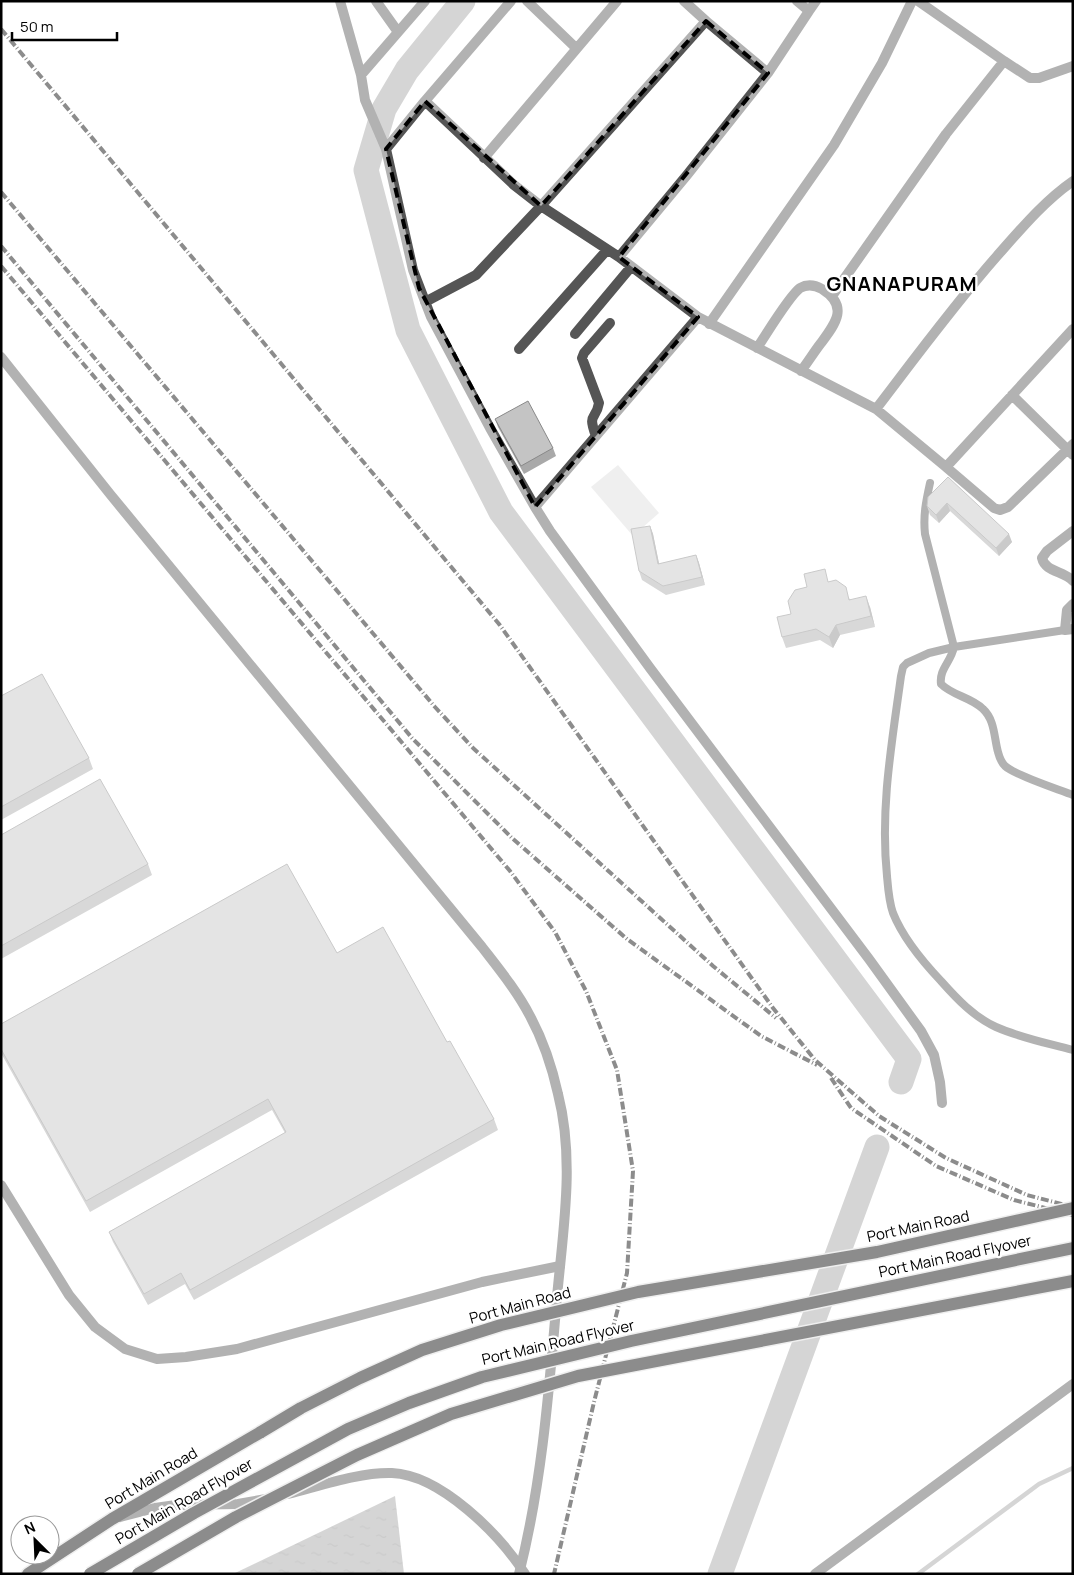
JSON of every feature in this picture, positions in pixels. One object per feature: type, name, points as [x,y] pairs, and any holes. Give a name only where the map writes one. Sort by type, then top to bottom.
[{"type":"main road","name":"Port Main Road","points":[[28,1574],[112,1520],[309,1404],[422,1350],[501,1324],[638,1292],[877,1252],[1073,1208]]},
{"type":"main road","name":"Port Main Road Flyover","points":[[90,1574],[194,1513],[348,1429],[409,1403],[482,1377],[631,1341],[1073,1248]]},
{"type":"main road","points":[[138,1574],[236,1517],[348,1459],[451,1414],[578,1376],[1073,1281]]},
{"type":"street","points":[[340,1],[361,75],[365,100],[386,149],[413,270],[425,302],[452,359],[550,531],[846,927],[921,1031],[934,1055],[942,1103]]},
{"type":"street","points":[[376,1],[398,32]]},
{"type":"street","points":[[386,149],[511,1]]},
{"type":"street","points":[[527,1],[576,48]]},
{"type":"street","points":[[484,158],[617,1]]},
{"type":"street","points":[[684,1],[768,73]]},
{"type":"street","points":[[797,1],[809,11]]},
{"type":"street","points":[[618,257],[693,169],[768,73],[816,1]]},
{"type":"street","points":[[709,324],[834,145],[882,63],[912,1]]},
{"type":"street","points":[[918,1],[1030,78],[1039,78],[1073,66]]},
{"type":"street","points":[[361,75],[420,3]]},
{"type":"street","points":[[425,302],[476,274],[541,206],[706,21]]},
{"type":"street","points":[[832,296],[946,134],[1004,61]]},
{"type":"street","points":[[425,101],[484,158],[541,206],[618,257],[709,324],[876,409],[994,508],[1000,510],[1008,507],[1071,450],[1012,395]]},
{"type":"street","points":[[876,409],[972,285],[1025,224],[1065,186],[1073,181]]},
{"type":"street","points":[[519,349],[607,250]]},
{"type":"street","points":[[575,334],[631,267]]},
{"type":"street","points":[[757,348],[792,296],[800,288],[810,285],[819,287],[832,296],[838,306],[838,317],[834,326],[801,371]]},
{"type":"street","points":[[535,507],[698,317]]},
{"type":"street","points":[[596,436],[591,424],[598,408],[598,403],[582,358],[584,353],[610,323]]},
{"type":"street","points":[[946,467],[1073,329]]},
{"type":"street","points":[[1,357],[116,501],[482,947],[526,1008],[547,1055],[559,1095],[565,1133],[566,1195],[546,1428],[522,1572]]},
{"type":"street","points":[[1073,531],[1047,551],[1042,558],[1046,566],[1065,574],[1073,581]]},
{"type":"street","points":[[1069,629],[1067,610],[1073,604]]},
{"type":"street","points":[[1,1185],[69,1295],[95,1327],[125,1349],[157,1359],[186,1357],[237,1348],[482,1282],[560,1266]]},
{"type":"street","points":[[815,1574],[1073,1384]]},
{"type":"street","points":[[112,1520],[155,1508],[176,1505],[220,1505],[246,1502],[271,1498],[366,1475],[393,1473],[415,1478],[440,1490],[476,1516],[522,1572]]},
{"type":"lane","points":[[930,484],[924,512],[925,534],[954,647],[952,656],[940,677],[940,684],[954,694],[975,703],[985,710],[991,720],[998,755],[1005,765],[1015,772],[1073,795]]},
{"type":"lane","points":[[1069,629],[954,647],[917,658],[903,667],[900,676],[889,764],[884,822],[885,860],[892,911],[905,936],[932,972],[970,1011],[997,1027],[1026,1038],[1073,1050]]},
{"type":"highlighted area","points":[[706,21],[768,73],[619,257],[698,317],[535,507],[419,288],[386,149],[425,101],[541,206]]},
{"type":"shaded area","points":[[618,465],[659,513],[633,536],[591,487]]},
{"type":"water","points":[[395,1496],[404,1574],[233,1574]]},
{"type":"building","points":[[528,401],[553,448],[521,466],[495,419]]},
{"type":"building","points":[[948,477],[1009,534],[996,548],[947,503],[936,515],[927,506],[928,497]]},
{"type":"building","points":[[650,526],[658,564],[696,555],[702,577],[663,586],[639,571],[631,529]]},
{"type":"building","points":[[825,569],[828,582],[836,580],[846,587],[849,600],[866,596],[871,616],[836,625],[829,637],[816,629],[782,637],[777,617],[791,614],[788,601],[795,590],[807,587],[804,574]]},
{"type":"building","points":[[42,674],[89,758],[1,807],[1,696]]},
{"type":"building","points":[[100,779],[148,864],[1,946],[1,835]]},
{"type":"building","points":[[287,864],[337,953],[383,927],[447,1042],[450,1041],[494,1119],[190,1290],[181,1273],[144,1294],[109,1232],[286,1132],[268,1099],[86,1201],[1,1049],[1,1024]]},
{"type":"waterway","points":[[463,1],[407,70],[384,109],[366,170],[408,330],[501,512],[909,1059],[901,1082]]},
{"type":"waterway","points":[[720,1574],[877,1147]]},
{"type":"waterway","points":[[918,1574],[1039,1484],[1073,1468]]},
{"type":"railway","points":[[1,29],[499,624],[773,1008],[815,1060],[879,1116],[946,1158],[1027,1195],[1073,1207]]},
{"type":"railway","points":[[1,192],[435,707],[473,748],[713,966],[776,1018]]},
{"type":"railway","points":[[1,246],[412,738],[512,838],[627,939],[761,1036],[817,1065]]},
{"type":"railway","points":[[1,266],[510,871],[555,932],[586,991],[617,1070],[633,1171],[627,1273],[594,1402],[554,1574]]},
{"type":"railway","points":[[831,1078],[851,1108],[936,1166],[1014,1200],[1073,1215]]},
{"type":"district","name":"GNANAPURAM","points":[[902,283]]}]
